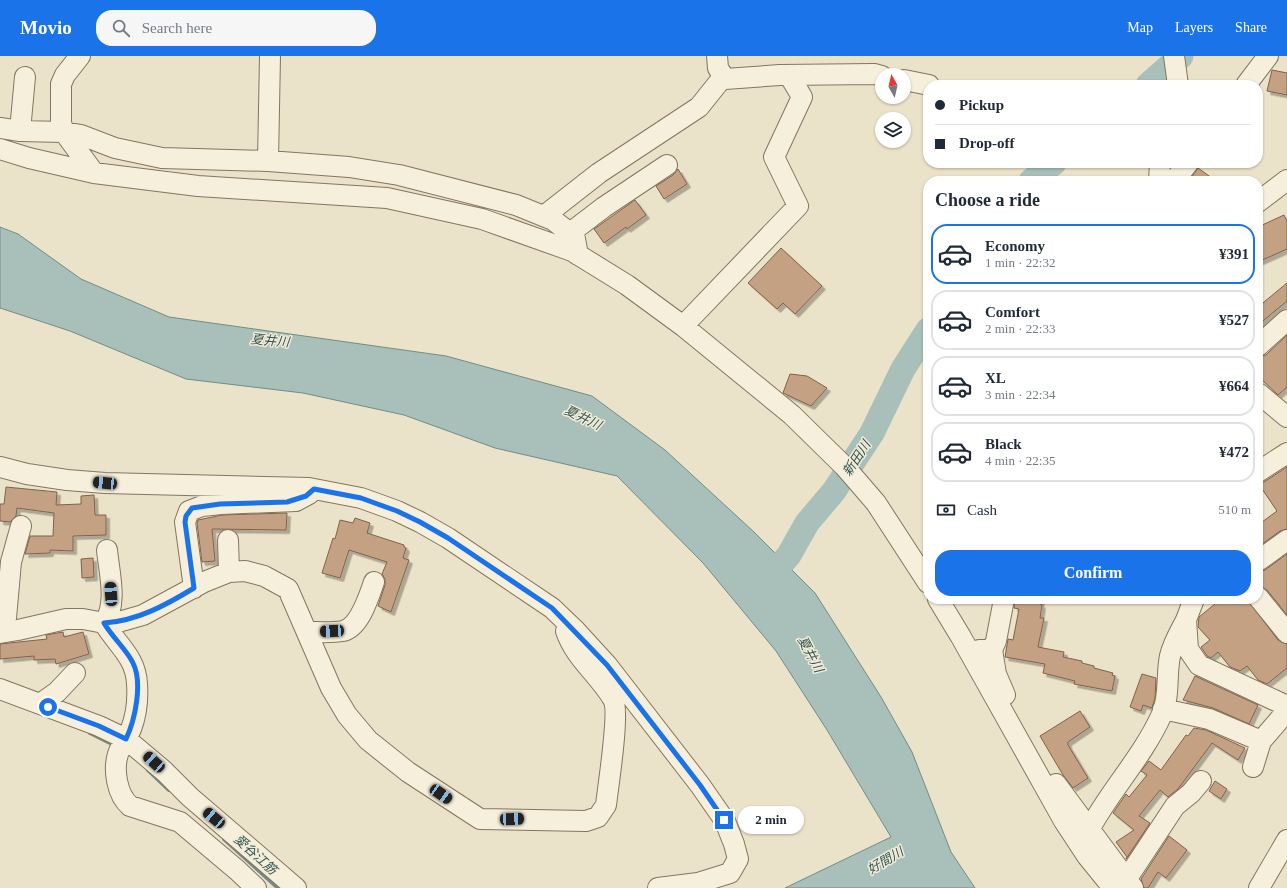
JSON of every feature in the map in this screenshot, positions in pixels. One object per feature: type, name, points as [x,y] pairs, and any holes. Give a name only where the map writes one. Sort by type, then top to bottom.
[{"type":"street","points":[[80,56],[65,74],[61,84],[61,123],[64,132],[94,173]]},
{"type":"street","points":[[268,161],[270,56]]},
{"type":"street","points":[[717,56],[718,68],[725,79],[789,75],[875,74]]},
{"type":"street","points":[[1174,56],[1177,80]]},
{"type":"street","points":[[1250,80],[1268,56]]},
{"type":"street","points":[[683,326],[798,206],[774,157],[802,98],[789,75]]},
{"type":"street","points":[[20,131],[25,77]]},
{"type":"street","points":[[544,216],[599,173],[699,107],[723,77]]},
{"type":"street","points":[[911,81],[923,84]]},
{"type":"street","points":[[0,128],[20,131],[64,132],[81,135],[115,148],[162,158],[268,161],[349,167],[400,175],[516,205],[544,216],[570,233],[575,239],[578,255]]},
{"type":"street","points":[[0,149],[29,158],[94,173],[198,186],[387,198],[482,219],[572,251],[627,285],[683,326],[792,415],[817,438],[845,467],[876,503],[923,575]]},
{"type":"street","points":[[570,233],[604,207],[667,165]]},
{"type":"street","points":[[1178,176],[1184,168]]},
{"type":"street","points":[[1263,198],[1287,180]]},
{"type":"street","points":[[1263,342],[1287,320]]},
{"type":"street","points":[[1263,402],[1287,417]]},
{"type":"street","points":[[1263,469],[1287,453]]},
{"type":"street","points":[[0,466],[27,474],[67,480],[105,483],[144,483],[219,487],[273,486],[314,489],[361,498],[397,511],[448,538],[546,603],[563,619],[607,665],[700,785],[724,820],[734,844],[738,859],[730,873],[698,883],[658,888]]},
{"type":"street","points":[[194,588],[185,522],[189,511],[202,506],[220,504],[296,501],[309,494],[314,489]]},
{"type":"street","points":[[0,625],[6,618],[11,562],[21,526]]},
{"type":"street","points":[[228,540],[229,572]]},
{"type":"street","points":[[1263,557],[1287,540]]},
{"type":"street","points":[[104,623],[108,617],[111,603],[107,550]]},
{"type":"street","points":[[0,633],[66,619],[83,619],[104,623],[115,622],[143,615],[194,588],[229,572],[245,571],[264,576],[288,590],[332,688],[355,726],[368,740],[402,767],[480,819],[586,821],[598,817],[606,805],[616,718],[613,700],[568,638],[563,619]]},
{"type":"street","points":[[308,632],[344,631],[351,627],[362,614],[374,582]]},
{"type":"street","points":[[1263,603],[1287,634]]},
{"type":"street","points":[[941,604],[1064,821],[1087,856],[1125,886]]},
{"type":"street","points":[[1003,604],[992,650],[992,659],[996,674],[1011,707],[1038,756],[1089,830],[1125,886]]},
{"type":"street","points":[[1089,830],[1097,815],[1143,750],[1163,709],[1170,657],[1176,638],[1194,607]]},
{"type":"street","points":[[1194,607],[1188,649],[1199,665],[1285,715],[1261,741],[1253,767]]},
{"type":"street","points":[[104,623],[133,664],[136,674],[137,685],[131,729],[122,746],[116,776],[125,802],[130,806],[180,822],[256,888]]},
{"type":"street","points":[[961,637],[980,650],[992,650]]},
{"type":"street","points":[[40,704],[57,692],[75,673]]},
{"type":"street","points":[[0,689],[99,726],[122,746],[164,771],[190,797],[296,888]]},
{"type":"street","points":[[1163,709],[1209,720],[1261,741]]},
{"type":"street","points":[[1125,886],[1130,874],[1175,806],[1191,793],[1201,781]]},
{"type":"street","points":[[1259,888],[1287,840]]},
{"type":"water","points":[[0,227],[18,234],[81,279],[169,317],[446,356],[592,396],[665,450],[754,532],[815,593],[881,697],[912,752],[951,852],[975,888],[785,888],[891,837],[827,730],[776,651],[703,563],[617,476],[495,448],[404,415],[303,393],[186,379],[70,331],[0,308]]},
{"type":"building","points":[[1272,70],[1287,73],[1287,95],[1267,91]]},
{"type":"building","points":[[1198,168],[1209,176],[1192,176]]},
{"type":"building","points":[[678,169],[687,184],[664,199],[656,186],[673,175]]},
{"type":"building","points":[[635,200],[646,215],[604,243],[594,229]]},
{"type":"building","points":[[1284,215],[1287,221],[1287,249],[1263,260],[1263,225]]},
{"type":"building","points":[[781,248],[822,286],[795,314],[783,303],[777,309],[748,283]]},
{"type":"building","points":[[1287,283],[1287,301],[1263,321],[1263,303]]},
{"type":"building","points":[[1287,335],[1287,387],[1278,395],[1263,381],[1263,356],[1266,355]]},
{"type":"building","points":[[790,374],[807,376],[827,388],[811,406],[783,393]]},
{"type":"building","points":[[1287,467],[1287,529],[1280,531],[1263,543],[1263,521],[1277,511],[1263,490],[1264,482]]},
{"type":"building","points":[[6,487],[57,492],[56,505],[81,504],[81,496],[94,495],[95,515],[106,515],[106,535],[73,536],[73,551],[50,550],[50,553],[25,554],[30,536],[53,536],[54,513],[17,508],[16,516],[10,522],[0,521],[0,504],[4,504]]},
{"type":"building","points":[[287,513],[286,530],[212,529],[215,561],[202,562],[197,523],[198,520],[222,515]]},
{"type":"building","points":[[355,518],[370,523],[367,533],[404,545],[406,548],[403,558],[409,560],[391,612],[378,606],[385,585],[385,579],[382,574],[387,562],[349,550],[340,578],[322,573],[333,538],[335,539],[340,520],[353,523]]},
{"type":"building","points":[[1287,554],[1287,615],[1267,590],[1263,588],[1263,571]]},
{"type":"building","points":[[93,558],[94,577],[82,578],[81,559]]},
{"type":"building","points":[[1014,604],[1042,605],[1040,618],[1044,618],[1038,647],[1064,652],[1063,657],[1082,661],[1082,663],[1094,666],[1094,668],[1113,673],[1112,675],[1115,676],[1112,691],[1074,684],[1075,681],[1043,673],[1045,664],[1005,657],[1008,639],[1013,640],[1019,609],[1014,608]]},
{"type":"building","points":[[1215,604],[1251,604],[1278,640],[1287,644],[1287,668],[1267,684],[1258,680],[1247,666],[1240,671],[1230,667],[1218,652],[1211,658],[1207,656],[1201,647],[1210,640],[1198,627],[1199,617]]},
{"type":"building","points":[[63,632],[64,637],[83,632],[89,654],[56,664],[55,659],[34,660],[34,656],[0,659],[0,644],[47,639],[46,635]]},
{"type":"building","points":[[1142,674],[1156,678],[1155,698],[1152,708],[1143,705],[1141,711],[1130,707]]},
{"type":"building","points":[[1195,676],[1258,705],[1249,724],[1213,708],[1183,700]]},
{"type":"building","points":[[1080,711],[1090,727],[1068,742],[1068,745],[1088,778],[1073,788],[1063,775],[1040,736]]},
{"type":"building","points":[[1194,728],[1206,730],[1245,748],[1238,760],[1212,743],[1178,789],[1168,797],[1160,790],[1139,816],[1150,823],[1126,859],[1127,857],[1116,842],[1134,830],[1113,813],[1126,794],[1129,797],[1147,775],[1141,771],[1149,761],[1161,770],[1186,735],[1188,736]]},
{"type":"building","points":[[1215,781],[1227,789],[1221,799],[1209,791]]},
{"type":"building","points":[[1169,836],[1187,850],[1166,878],[1158,872],[1148,888],[1144,888],[1141,879]]},
{"type":"waterway","name":"新田川","points":[[1154,80],[1181,56]]},
{"type":"waterway","name":"新田川","points":[[1037,176],[1048,168]]},
{"type":"waterway","name":"新田川","points":[[770,577],[789,555],[807,523],[834,491],[872,433],[903,369],[923,338]]},
{"type":"waterway","name":"愛谷江筋","points":[[90,733],[116,746]]},
{"type":"waterway","name":"愛谷江筋","points":[[148,770],[169,790]]},
{"type":"waterway","name":"愛谷江筋","points":[[224,839],[278,888]]},
{"type":"route","points":[[48,707],[99,726],[126,739],[134,719],[137,685],[136,674],[133,664],[108,631],[104,623],[132,619],[143,615],[194,588],[185,522],[186,516],[192,508],[220,504],[296,501],[306,496],[314,489],[361,498],[397,511],[420,522],[448,538],[552,608],[575,630],[607,665],[700,785],[724,820]]},
{"type":"water label","name":"夏井川","points":[[270,340]]},
{"type":"water label","name":"夏井川","points":[[583,417]]},
{"type":"water label","name":"夏井川","points":[[811,654]]},
{"type":"water label","name":"好間川","points":[[885,860]]}]
